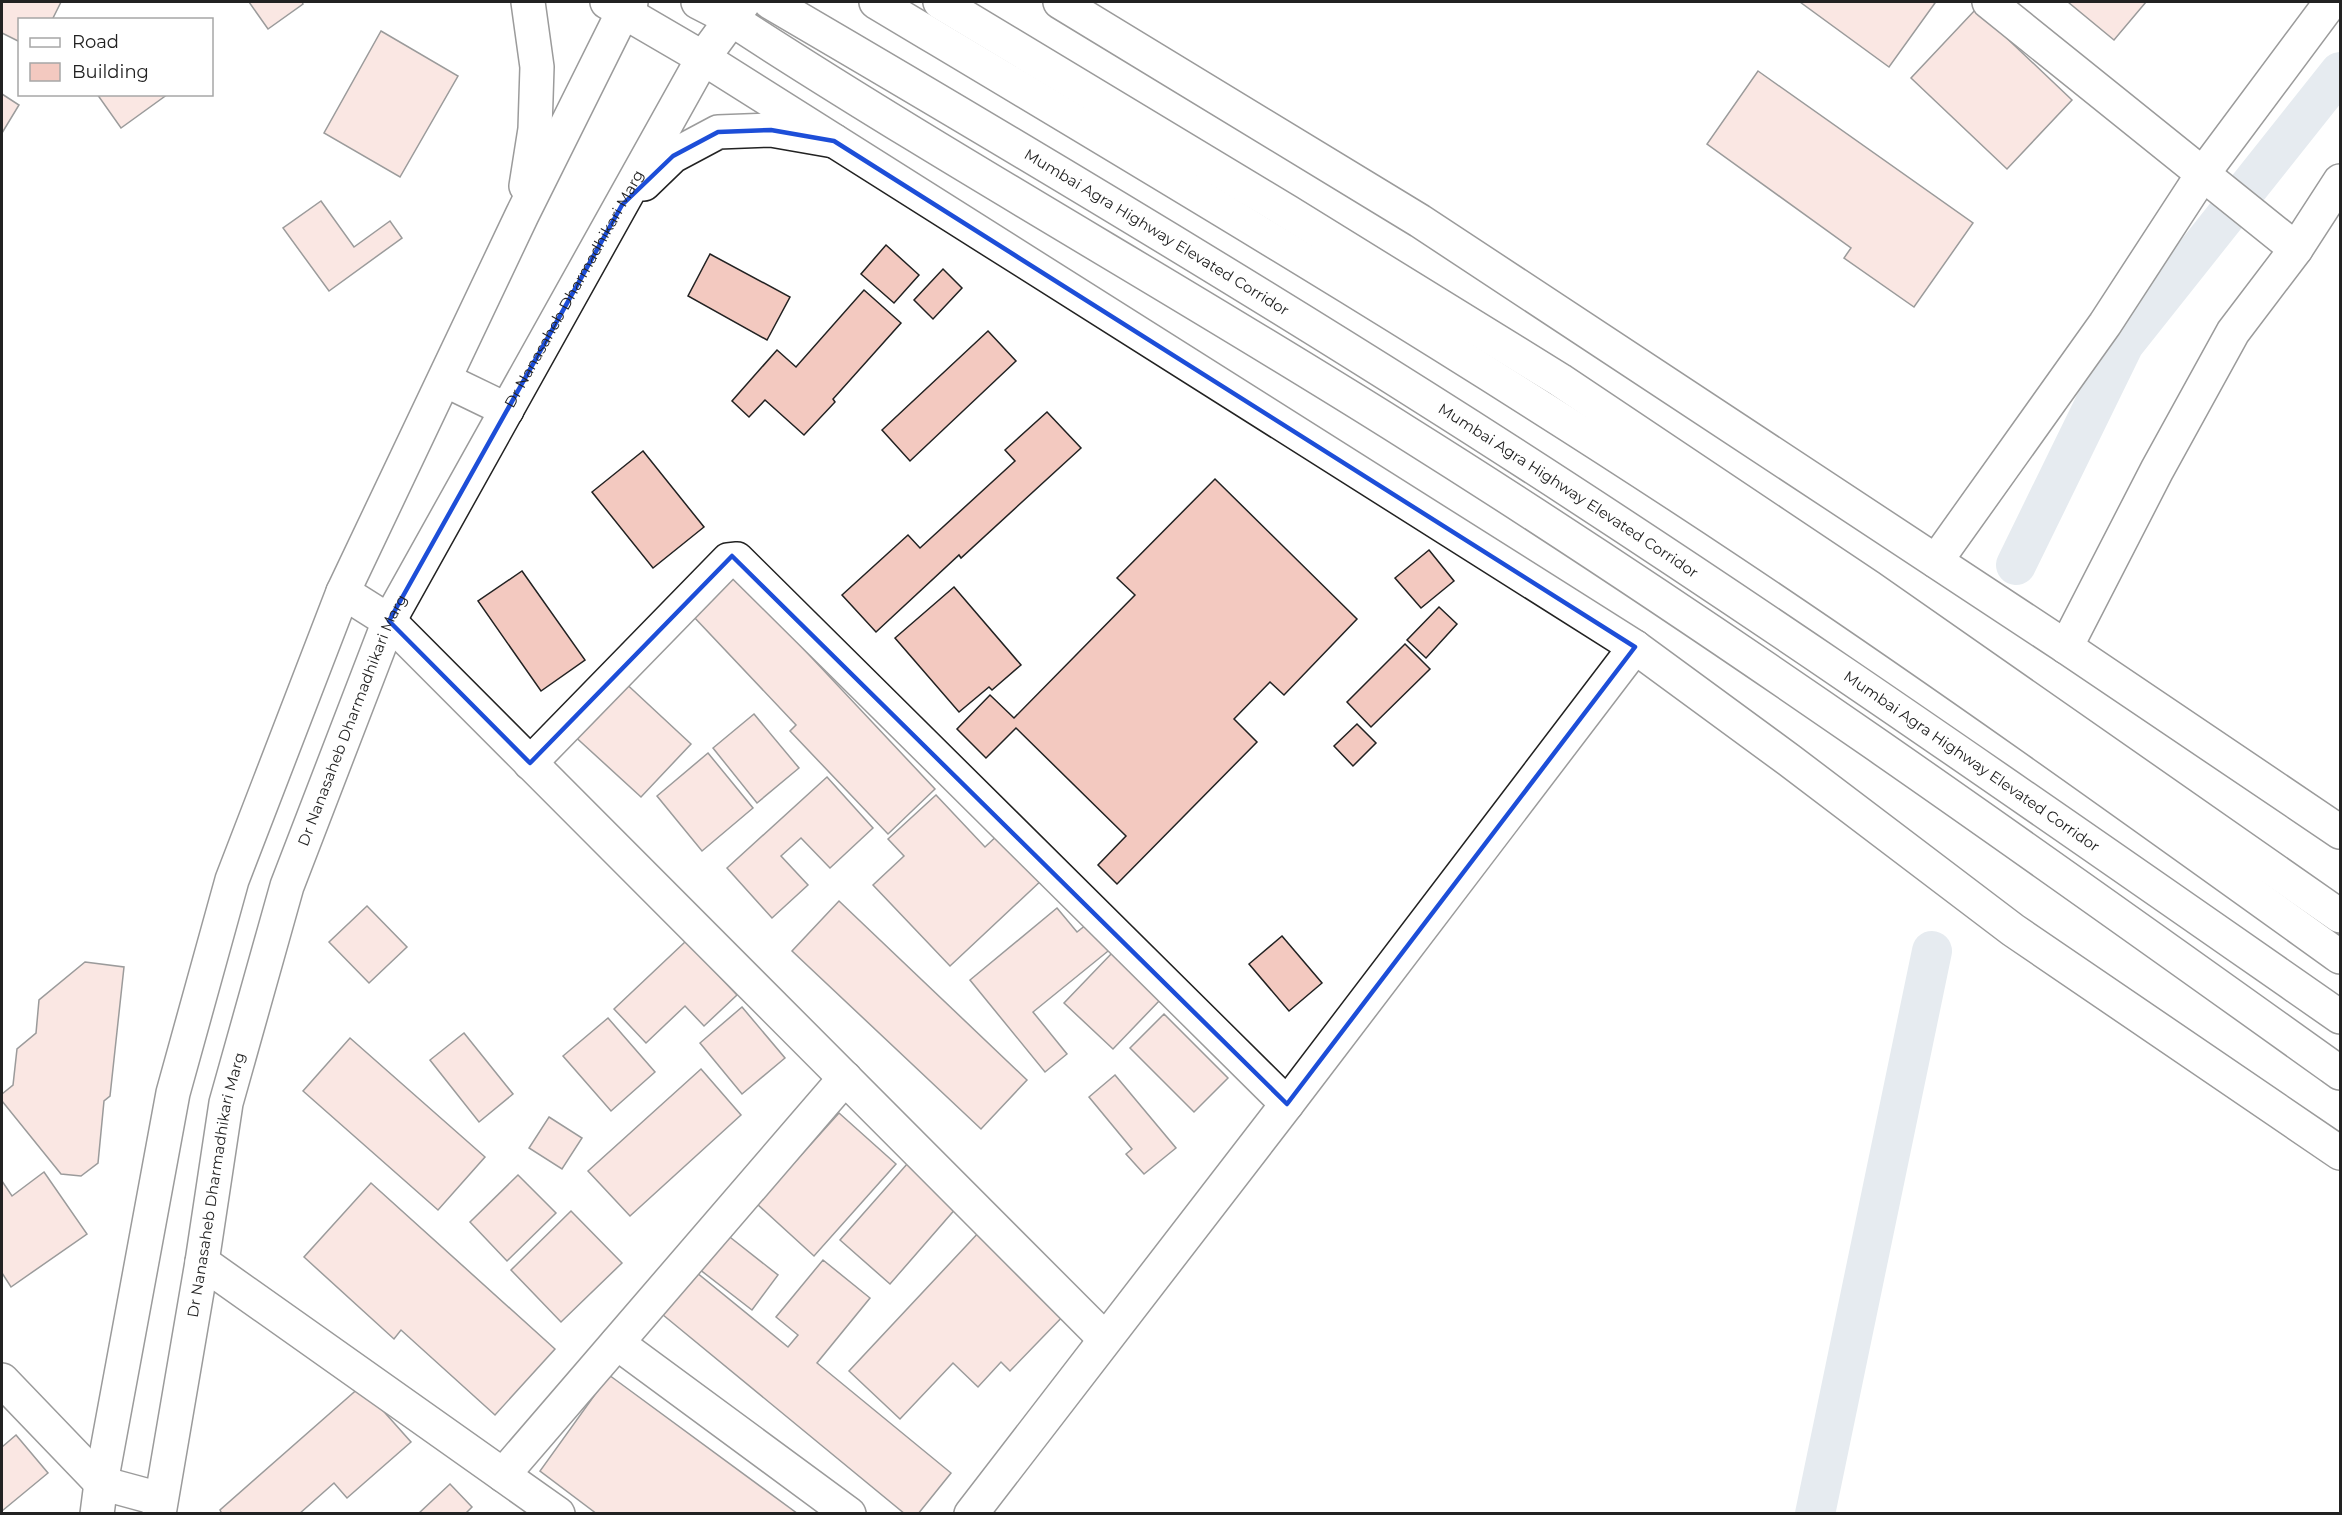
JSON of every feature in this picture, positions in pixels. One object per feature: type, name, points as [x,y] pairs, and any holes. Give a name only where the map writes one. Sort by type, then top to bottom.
[{"type":"main road","points":[[522,215],[535,129],[537,67],[528,2]]},
{"type":"main road","points":[[698,2],[737,10],[1438,453],[1756,661],[2106,905],[2340,1073]]},
{"type":"main road","name":"Mumbai Agra Highway Elevated Corridor","points":[[770,2],[1055,169],[1424,397],[1801,644],[2340,1017]]},
{"type":"main road","points":[[876,2],[1336,278],[1748,541],[1971,692],[2340,957]]},
{"type":"main road","points":[[940,2],[1288,212],[1560,380],[1869,587],[2340,916]]},
{"type":"main road","points":[[1060,2],[1420,221],[2066,647],[2340,831]]},
{"type":"main road","points":[[1989,2],[2296,249]]},
{"type":"main road","points":[[1936,561],[2331,2]]},
{"type":"main road","points":[[99,1498],[173,1093],[232,880],[343,592],[620,5],[1635,647],[1789,760],[2013,930],[2340,1154]]},
{"type":"main road","name":"Dr Nanasaheb Dharmadhikari Marg","points":[[160,1506],[202,1262],[226,1103],[287,886],[389,621],[703,58],[737,10]]},
{"type":"main road","points":[[622,205],[673,156],[718,132],[771,130],[834,141]]},
{"type":"main road","points":[[2066,647],[2157,470],[2233,332],[2296,249],[2340,181]]},
{"type":"main road","points":[[445,380],[507,410]]},
{"type":"main road","points":[[530,763],[728,560],[737,560],[743,563],[1287,1104]]},
{"type":"main road","points":[[343,592],[389,621],[1105,1339]]},
{"type":"main road","points":[[971,1514],[1635,647]]},
{"type":"main road","points":[[503,1476],[845,1078]]},
{"type":"main road","points":[[202,1262],[558,1514]]},
{"type":"main road","points":[[617,1343],[849,1514]]},
{"type":"main road","points":[[2,1380],[99,1498],[160,1506]]},
{"type":"highlighted area","points":[[771,130],[834,141],[1635,647],[1287,1104],[732,556],[530,763],[389,621],[622,205],[673,156],[718,132]]},
{"type":"building","points":[[2,2],[61,2],[53,18],[18,18],[18,41],[2,33]]},
{"type":"building","points":[[249,2],[302,2],[303,4],[268,29]]},
{"type":"building","points":[[1800,2],[1933,2],[1935,3],[1889,67]]},
{"type":"building","points":[[2068,2],[2146,2],[2114,40]]},
{"type":"building","points":[[1976,9],[2072,100],[2007,169],[1911,78]]},
{"type":"building","points":[[381,31],[458,76],[400,177],[324,133]]},
{"type":"building","points":[[1758,71],[1973,223],[1914,307],[1844,258],[1851,248],[1707,144]]},
{"type":"building","points":[[2,94],[19,105],[2,133]]},
{"type":"building","points":[[98,96],[165,96],[121,128]]},
{"type":"building","points":[[321,201],[354,247],[390,221],[402,238],[329,291],[283,228]]},
{"type":"building","points":[[886,245],[919,275],[894,303],[861,274]]},
{"type":"building","points":[[710,254],[790,297],[767,340],[688,296]]},
{"type":"building","points":[[943,269],[962,288],[933,319],[914,300]]},
{"type":"building","points":[[864,290],[901,323],[833,399],[835,402],[804,435],[765,400],[749,417],[732,401],[777,350],[796,367]]},
{"type":"building","points":[[988,331],[1016,361],[910,461],[882,430]]},
{"type":"building","points":[[1047,412],[1081,448],[961,558],[959,555],[876,632],[842,595],[908,535],[920,548],[1015,461],[1005,450]]},
{"type":"building","points":[[643,451],[704,527],[653,568],[592,492]]},
{"type":"building","points":[[1215,479],[1357,619],[1284,695],[1270,682],[1234,719],[1257,742],[1117,884],[1098,865],[1126,836],[1016,728],[986,758],[957,729],[990,695],[1014,718],[1135,595],[1117,578]]},
{"type":"building","points":[[1429,550],[1454,581],[1421,608],[1395,578]]},
{"type":"building","points":[[522,571],[585,660],[541,691],[478,601]]},
{"type":"building","points":[[735,576],[935,789],[888,834],[790,731],[796,725],[693,616]]},
{"type":"building","points":[[954,587],[1021,665],[992,690],[989,687],[959,712],[895,638]]},
{"type":"building","points":[[1439,607],[1457,624],[1426,658],[1407,640]]},
{"type":"building","points":[[1405,644],[1430,669],[1371,727],[1347,702]]},
{"type":"building","points":[[620,678],[691,744],[641,797],[570,732]]},
{"type":"building","points":[[754,714],[799,768],[757,803],[713,748]]},
{"type":"building","points":[[1357,724],[1376,743],[1353,766],[1334,746]]},
{"type":"building","points":[[708,753],[753,808],[702,851],[657,796]]},
{"type":"building","points":[[827,777],[873,828],[830,868],[801,838],[781,856],[808,885],[772,918],[727,868]]},
{"type":"building","points":[[936,795],[985,847],[1001,832],[1044,878],[950,966],[873,885],[904,856],[888,839]]},
{"type":"building","points":[[839,901],[1027,1080],[981,1129],[792,951]]},
{"type":"building","points":[[367,906],[407,947],[369,983],[329,942]]},
{"type":"building","points":[[1057,908],[1077,932],[1096,917],[1118,943],[1033,1012],[1067,1054],[1045,1072],[970,980]]},
{"type":"building","points":[[1282,936],[1322,983],[1289,1011],[1249,964]]},
{"type":"building","points":[[686,941],[737,995],[704,1026],[685,1006],[646,1043],[614,1009]]},
{"type":"building","points":[[1112,953],[1160,1000],[1113,1049],[1064,1003]]},
{"type":"building","points":[[85,962],[124,967],[110,1096],[104,1101],[98,1163],[81,1176],[61,1174],[2,1101],[2,1094],[13,1085],[17,1049],[36,1033],[39,1000]]},
{"type":"building","points":[[742,1007],[785,1058],[742,1094],[700,1043]]},
{"type":"building","points":[[1164,1014],[1228,1078],[1194,1112],[1130,1048]]},
{"type":"building","points":[[608,1018],[655,1072],[611,1111],[563,1056]]},
{"type":"building","points":[[464,1033],[513,1094],[479,1122],[430,1060]]},
{"type":"building","points":[[350,1038],[485,1157],[438,1210],[303,1091]]},
{"type":"building","points":[[701,1069],[741,1115],[630,1216],[588,1171]]},
{"type":"building","points":[[1115,1075],[1176,1148],[1144,1174],[1126,1154],[1132,1149],[1089,1097]]},
{"type":"building","points":[[839,1113],[896,1164],[814,1256],[757,1204]]},
{"type":"building","points":[[549,1117],[582,1138],[562,1169],[529,1148]]},
{"type":"building","points":[[915,1155],[964,1199],[890,1284],[840,1240]]},
{"type":"building","points":[[44,1172],[87,1234],[11,1287],[2,1273],[2,1181],[12,1196]]},
{"type":"building","points":[[518,1175],[556,1213],[507,1261],[470,1222]]},
{"type":"building","points":[[371,1183],[555,1349],[495,1415],[401,1330],[394,1339],[304,1257]]},
{"type":"building","points":[[571,1211],[622,1263],[561,1322],[511,1270]]},
{"type":"building","points":[[981,1230],[1068,1311],[1010,1371],[1001,1362],[978,1387],[953,1363],[900,1419],[849,1371]]},
{"type":"building","points":[[726,1234],[778,1275],[752,1310],[699,1269]]},
{"type":"building","points":[[823,1260],[870,1298],[817,1363],[951,1473],[918,1514],[905,1514],[657,1310],[691,1268],[788,1347],[798,1335],[776,1317]]},
{"type":"building","points":[[609,1375],[798,1514],[597,1514],[540,1471]]},
{"type":"building","points":[[361,1386],[411,1442],[347,1498],[334,1483],[299,1514],[222,1514],[220,1510]]},
{"type":"building","points":[[16,1435],[48,1473],[2,1511],[2,1447]]},
{"type":"building","points":[[450,1484],[472,1507],[465,1514],[418,1514]]},
{"type":"waterway","points":[[2016,565],[2124,344],[2340,72]]},
{"type":"waterway","points":[[1815,1514],[1932,951]]}]
